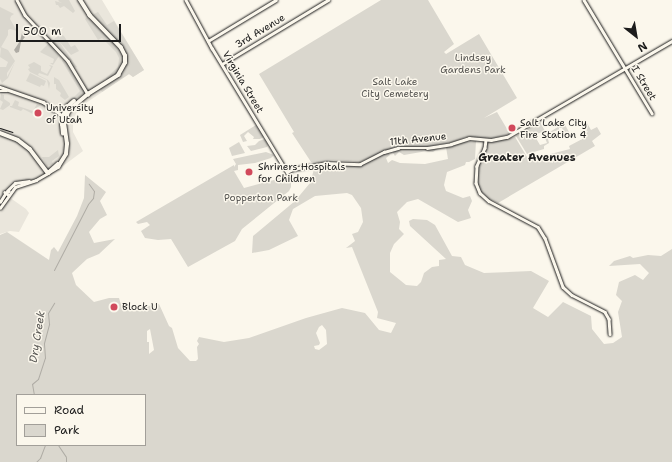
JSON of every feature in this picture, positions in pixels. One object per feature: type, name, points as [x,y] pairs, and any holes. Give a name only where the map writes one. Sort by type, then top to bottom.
[{"type":"main road","points":[[48,173],[59,163],[65,152],[62,125],[63,116],[70,104],[118,75],[124,68],[125,58],[121,48],[90,16],[80,0]]},
{"type":"main road","points":[[48,173],[58,167],[66,156],[67,146],[63,116],[71,107],[88,94]]},
{"type":"main road","points":[[64,127],[65,117],[71,107]]},
{"type":"main road","points":[[0,133],[18,140],[30,149],[48,173]]},
{"type":"street","points":[[17,0],[25,14],[68,61],[88,94]]},
{"type":"street","name":"Virginia Street","points":[[186,0],[208,41],[287,172]]},
{"type":"street","points":[[208,41],[276,0]]},
{"type":"street","name":"3rd Avenue","points":[[222,64],[328,0]]},
{"type":"street","name":"I Street","points":[[584,0],[652,113]]},
{"type":"street","name":"11th Avenue","points":[[287,172],[294,169],[326,163],[360,164],[384,152],[398,148],[427,148],[451,144],[469,138],[486,140],[501,139],[515,134],[672,41]]},
{"type":"street","points":[[0,89],[43,102],[63,116]]},
{"type":"street","points":[[486,140],[485,148],[477,166],[476,183],[480,193],[489,201],[538,227],[546,238],[563,287],[572,296],[605,312],[609,319],[610,334]]},
{"type":"street","points":[[1,205],[8,193],[16,186],[48,173]]},
{"type":"shaded area","name":"University of Utah","points":[[0,0],[102,0],[144,70],[133,77],[129,74],[80,107],[73,119],[73,132],[83,151],[51,175],[34,183],[14,189],[9,197],[26,209],[29,213],[19,232],[10,231],[0,234]]},
{"type":"shaded area","points":[[31,26],[21,42],[19,52],[16,53],[14,50],[20,41],[22,33]]},
{"type":"green space","points":[[69,0],[75,11],[73,13],[64,6],[60,8],[56,5],[55,1],[62,3],[58,1]]},
{"type":"green space","name":"Salt Lake City Cemetery","points":[[381,0],[428,0],[454,44],[444,52],[446,54],[479,34],[517,98],[484,118],[497,112],[510,134],[489,139],[466,137],[453,142],[425,147],[395,147],[360,162],[333,160],[316,163],[311,162],[292,133],[294,132],[259,74]]},
{"type":"green space","points":[[0,7],[14,14],[10,19],[17,31],[10,29],[8,30],[8,35],[0,49]]},
{"type":"green space","points":[[98,12],[107,25],[114,21],[144,70],[133,77],[129,74],[102,92],[100,89],[117,78],[123,72],[127,57],[122,46],[92,15]]},
{"type":"green space","points":[[89,16],[122,53],[123,63],[117,74],[107,80],[106,78],[118,67],[119,58],[116,52],[102,38],[98,40],[85,19]]},
{"type":"green space","points":[[61,34],[71,47],[75,45],[79,51],[71,55],[58,40],[77,67],[74,68],[51,41]]},
{"type":"green space","points":[[49,43],[59,54],[50,46],[59,56],[53,65],[50,63],[53,63],[54,59],[40,52]]},
{"type":"green space","points":[[1,47],[8,50],[15,61],[7,73],[7,77],[15,62],[8,78],[2,83],[0,79],[0,67],[6,67],[8,62],[0,57]]},
{"type":"green space","points":[[63,59],[85,92],[75,100],[73,98],[80,91],[62,61]]},
{"type":"green space","points":[[34,62],[41,66],[41,71],[47,74],[51,67],[49,65],[53,66],[48,76],[39,73],[38,75],[48,80],[50,83],[49,89],[47,80],[30,72],[28,69],[30,68],[28,65]]},
{"type":"green space","points":[[30,73],[46,81],[44,86],[41,85],[40,87],[26,81]]},
{"type":"green space","points":[[54,77],[59,80],[69,97],[65,100],[60,96],[61,93],[56,89]]},
{"type":"green space","points":[[1,94],[4,95],[4,99],[10,103],[10,105],[3,110],[0,109],[3,102],[0,100]]},
{"type":"green space","points":[[15,100],[19,102],[18,106],[33,111],[37,104],[41,105],[35,109],[33,114],[23,109],[21,111],[10,106],[12,106]]},
{"type":"green space","points":[[540,122],[545,131],[534,135],[540,145],[547,143],[545,138],[551,136],[550,132],[564,123],[569,132],[566,136],[562,128],[559,128],[559,130],[552,132],[553,136],[548,139],[549,143],[544,146],[544,149],[527,154],[516,136]]},
{"type":"green space","points":[[587,123],[591,130],[597,127],[601,134],[592,141],[595,146],[498,203],[489,199],[481,191],[478,185],[478,169],[480,159],[487,148],[487,143],[515,137],[530,162],[535,158],[570,149],[569,146],[586,137]]},
{"type":"green space","points":[[256,125],[264,137],[260,139],[253,139],[254,137],[248,132],[244,136],[247,141],[243,142],[240,135]]},
{"type":"green space","points":[[265,139],[268,145],[267,147],[251,151],[247,146],[255,145],[259,141]]},
{"type":"green space","points":[[476,141],[475,159],[466,162],[465,165],[447,172],[444,185],[446,191],[463,198],[470,196],[472,201],[468,210],[471,218],[458,222],[418,199],[407,202],[397,212],[400,222],[399,229],[404,234],[394,244],[390,253],[390,272],[406,285],[417,286],[421,282],[424,273],[432,267],[439,266],[439,260],[446,259],[410,226],[409,221],[413,219],[427,220],[435,225],[452,256],[461,257],[465,265],[484,273],[531,271],[549,281],[533,308],[548,317],[563,302],[591,316],[592,329],[604,344],[613,343],[622,337],[618,312],[622,301],[616,295],[619,282],[635,275],[643,280],[649,273],[640,264],[609,266],[614,261],[630,256],[633,258],[648,255],[661,256],[672,249],[672,462],[0,462],[0,235],[7,232],[49,260],[51,250],[54,247],[58,252],[77,216],[84,198],[85,175],[106,192],[100,201],[107,215],[100,219],[89,232],[94,243],[115,239],[99,254],[87,259],[72,273],[76,285],[94,302],[109,298],[119,298],[122,308],[138,308],[159,304],[169,326],[172,328],[178,348],[190,361],[196,361],[198,359],[197,347],[199,344],[197,341],[199,337],[224,342],[249,338],[306,318],[342,308],[365,313],[379,330],[391,333],[396,323],[377,318],[378,312],[352,247],[346,248],[355,241],[352,234],[358,232],[363,222],[361,208],[352,195],[347,193],[315,196],[293,209],[289,220],[298,236],[269,250],[252,253],[253,236],[295,201],[310,183],[315,166],[330,163],[363,164],[388,152],[390,155],[386,158],[388,163],[392,160],[400,163],[425,164],[448,159],[446,147],[462,142]],"holes":[[[322,325],[326,330],[327,344],[319,350],[315,349],[314,346],[319,345],[320,343],[316,333],[319,327]],[[150,329],[154,350],[149,354],[147,331]]]},
{"type":"green space","points":[[239,142],[245,153],[232,156],[229,148]]},
{"type":"green space","points":[[439,147],[433,152],[427,151],[404,155],[399,152],[395,156],[392,151],[405,149],[425,150]]},
{"type":"green space","points":[[58,150],[59,156],[52,161],[53,164],[47,166],[42,157],[49,157]]},
{"type":"green space","name":"Popperton Park","points":[[266,152],[274,155],[271,158],[255,163],[238,165],[238,170],[234,171],[244,188],[274,180],[286,174],[291,181],[291,187],[289,191],[242,229],[235,241],[188,267],[171,239],[158,240],[145,238],[141,231],[150,225],[147,222],[138,224],[136,222],[234,165],[234,167],[236,164],[233,159]]},
{"type":"waterway","name":"Dry Creek","points":[[54,270],[88,204],[93,198],[94,191],[89,184]]},
{"type":"waterway","name":"Dry Creek","points":[[34,394],[32,384],[38,379],[45,358],[44,343],[49,324],[48,313],[54,303]]},
{"type":"waterway","points":[[36,462],[40,458],[45,446]]},
{"type":"waterway","name":"Dry Creek","points":[[59,446],[66,457],[66,462]]},
{"type":"tram line","points":[[0,128],[12,132]]},
{"type":"place","name":"University of Utah","points":[[38,113]]},
{"type":"place","name":"Salt Lake City Fire Station 4","points":[[512,128]]},
{"type":"place","name":"Shriners Hospitals for Children","points":[[249,172]]},
{"type":"place","name":"Block U","points":[[114,307]]},
{"type":"district","name":"Greater Avenues","points":[[527,158]]},
{"type":"park label","name":"Lindsey Gardens Park","points":[[473,62]]}]
